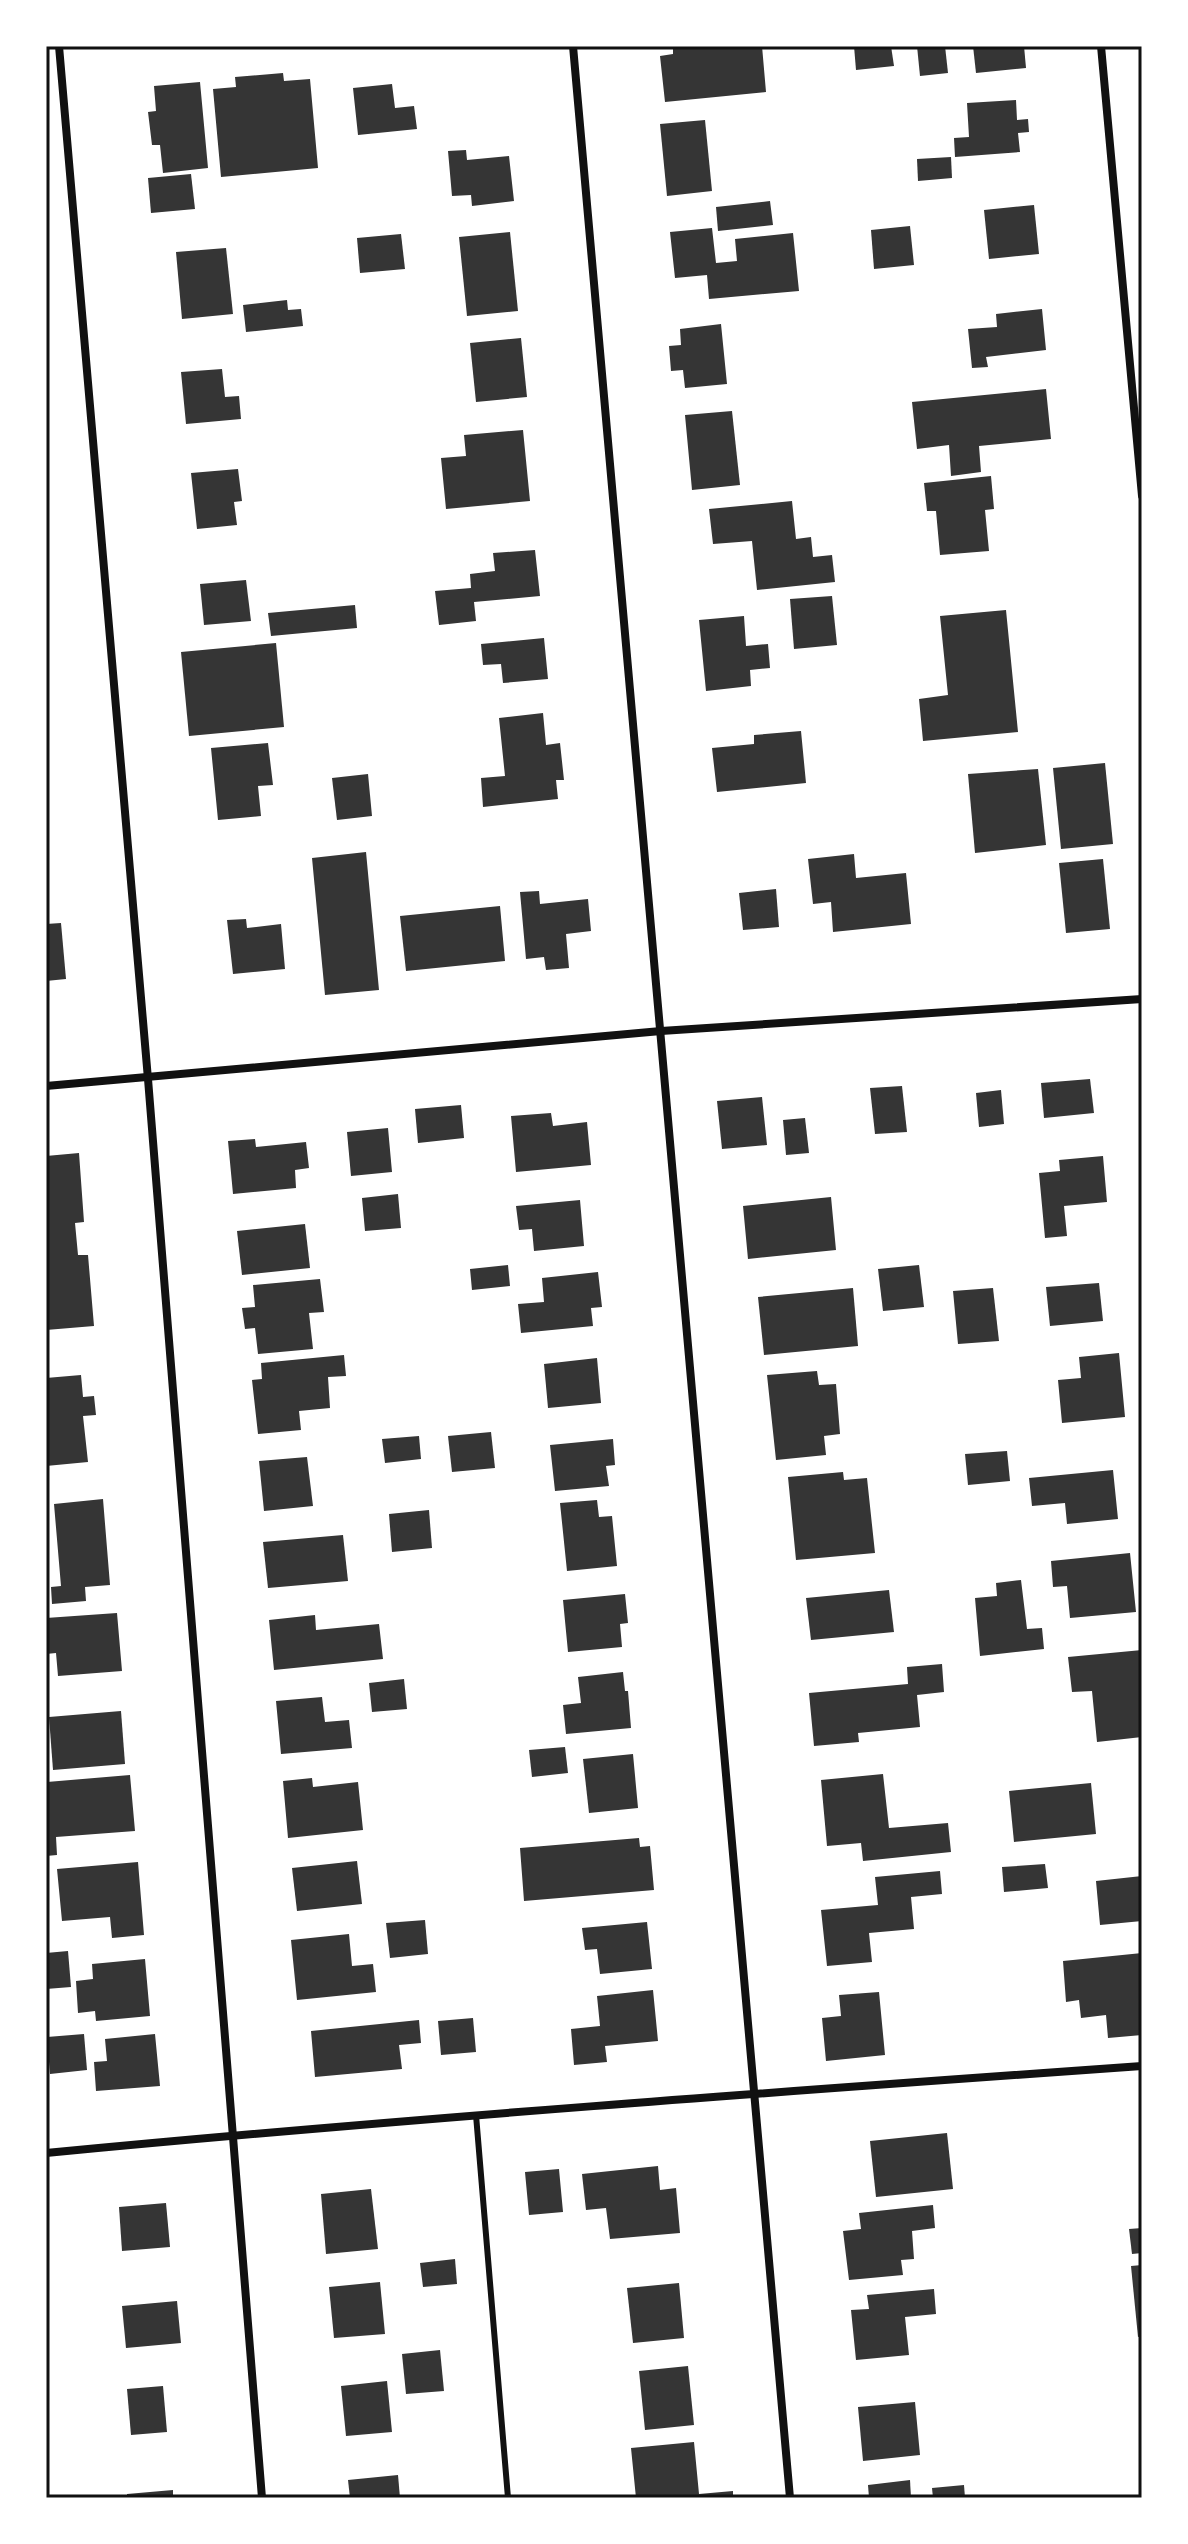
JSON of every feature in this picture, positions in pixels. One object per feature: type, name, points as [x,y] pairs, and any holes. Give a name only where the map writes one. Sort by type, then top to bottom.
[{"type":"street","points":[[59,46],[148,1079],[262,2498]]},
{"type":"street","points":[[573,46],[790,2498]]},
{"type":"street","points":[[1101,46],[1142,496]]},
{"type":"street","points":[[46,1086],[661,1031],[1142,999]]},
{"type":"street","points":[[46,2153],[753,2093],[1142,2066]]},
{"type":"lane","points":[[476,2115],[508,2498]]},
{"type":"building","points":[[673,46],[762,46],[766,92],[665,102],[660,56],[673,54]]},
{"type":"building","points":[[854,46],[891,46],[894,66],[856,70]]},
{"type":"building","points":[[917,46],[945,46],[948,73],[920,76]]},
{"type":"building","points":[[973,46],[1024,46],[1026,68],[976,73]]},
{"type":"building","points":[[283,73],[284,81],[310,79],[318,168],[221,177],[213,89],[236,87],[235,77]]},
{"type":"building","points":[[200,82],[208,168],[163,173],[160,145],[152,145],[148,112],[156,111],[154,86]]},
{"type":"building","points":[[392,84],[395,108],[414,106],[417,129],[358,135],[353,88]]},
{"type":"building","points":[[1016,100],[1017,120],[1028,119],[1029,132],[1018,133],[1020,152],[955,157],[954,138],[969,137],[967,103]]},
{"type":"building","points":[[705,120],[712,191],[667,196],[660,124]]},
{"type":"building","points":[[466,150],[467,160],[509,156],[514,201],[472,206],[471,195],[452,196],[448,151]]},
{"type":"building","points":[[951,157],[952,178],[918,181],[917,159]]},
{"type":"building","points":[[191,174],[195,209],[151,213],[148,178]]},
{"type":"building","points":[[770,201],[773,225],[718,231],[716,207]]},
{"type":"building","points":[[1034,205],[1039,254],[989,259],[984,210]]},
{"type":"building","points":[[910,226],[914,265],[874,269],[871,230]]},
{"type":"building","points":[[712,228],[716,263],[737,261],[735,239],[793,233],[799,291],[709,299],[707,275],[675,278],[670,232]]},
{"type":"building","points":[[510,232],[518,311],[467,316],[459,237]]},
{"type":"building","points":[[401,234],[405,269],[360,273],[357,238]]},
{"type":"building","points":[[226,248],[233,314],[182,319],[176,252]]},
{"type":"building","points":[[287,300],[288,310],[301,309],[303,326],[246,332],[243,305]]},
{"type":"building","points":[[1042,309],[1046,350],[986,357],[988,367],[972,368],[968,329],[997,327],[996,314]]},
{"type":"building","points":[[721,324],[727,384],[685,388],[683,370],[671,371],[669,346],[681,345],[680,329]]},
{"type":"building","points":[[521,338],[527,397],[476,402],[470,343]]},
{"type":"building","points":[[222,369],[225,397],[239,396],[241,419],[186,424],[181,372]]},
{"type":"building","points":[[1046,389],[1051,439],[979,446],[981,472],[951,476],[949,445],[917,449],[912,402]]},
{"type":"building","points":[[732,411],[740,485],[692,490],[685,415]]},
{"type":"building","points":[[523,430],[530,501],[446,509],[441,458],[466,456],[464,435]]},
{"type":"building","points":[[238,469],[242,501],[234,502],[237,525],[197,529],[191,473]]},
{"type":"building","points":[[991,476],[994,509],[985,510],[989,551],[940,555],[936,511],[927,511],[924,483]]},
{"type":"building","points":[[792,501],[796,539],[811,537],[813,557],[832,555],[835,582],[757,590],[752,541],[713,544],[709,509]]},
{"type":"building","points":[[535,550],[540,596],[474,602],[476,621],[439,625],[435,591],[471,588],[470,574],[495,571],[493,553]]},
{"type":"building","points":[[246,580],[251,621],[204,625],[200,584]]},
{"type":"building","points":[[832,596],[837,645],[794,649],[790,599]]},
{"type":"building","points":[[355,605],[357,628],[271,636],[268,613]]},
{"type":"building","points":[[1006,610],[1018,732],[923,741],[919,699],[948,695],[940,616]]},
{"type":"building","points":[[744,616],[746,646],[768,644],[770,668],[750,670],[751,686],[706,691],[699,620]]},
{"type":"building","points":[[544,638],[548,679],[503,683],[501,664],[483,665],[481,644]]},
{"type":"building","points":[[276,643],[284,727],[189,736],[181,652]]},
{"type":"building","points":[[543,713],[546,745],[560,743],[564,780],[556,780],[558,799],[483,807],[481,778],[505,776],[499,718]]},
{"type":"building","points":[[801,731],[806,783],[717,792],[712,748],[754,744],[754,735]]},
{"type":"building","points":[[268,743],[273,785],[258,786],[261,816],[218,820],[211,748]]},
{"type":"building","points":[[1105,763],[1113,844],[1061,849],[1053,768]]},
{"type":"building","points":[[1038,769],[1046,845],[975,853],[968,774]]},
{"type":"building","points":[[368,774],[372,816],[337,820],[332,778]]},
{"type":"building","points":[[366,852],[379,990],[325,995],[312,858]]},
{"type":"building","points":[[854,854],[856,878],[906,873],[911,924],[833,932],[831,902],[813,904],[808,859]]},
{"type":"building","points":[[1103,859],[1110,929],[1066,933],[1059,863]]},
{"type":"building","points":[[776,889],[779,927],[743,930],[739,893]]},
{"type":"building","points":[[539,891],[540,904],[588,899],[591,931],[566,934],[569,968],[546,970],[544,957],[526,959],[520,892]]},
{"type":"building","points":[[500,906],[505,961],[406,971],[400,916]]},
{"type":"building","points":[[246,919],[247,928],[281,924],[285,969],[233,974],[227,920]]},
{"type":"building","points":[[61,923],[66,979],[46,981],[46,924]]},
{"type":"building","points":[[1090,1079],[1094,1113],[1044,1118],[1041,1083]]},
{"type":"building","points":[[902,1086],[907,1132],[875,1134],[870,1088]]},
{"type":"building","points":[[1001,1090],[1004,1124],[979,1127],[976,1093]]},
{"type":"building","points":[[762,1097],[767,1145],[722,1149],[717,1101]]},
{"type":"building","points":[[461,1105],[464,1138],[418,1143],[415,1109]]},
{"type":"building","points":[[551,1113],[553,1126],[587,1122],[591,1165],[516,1172],[511,1116]]},
{"type":"building","points":[[805,1118],[809,1153],[786,1155],[783,1120]]},
{"type":"building","points":[[388,1128],[392,1172],[351,1176],[347,1132]]},
{"type":"building","points":[[255,1139],[256,1147],[306,1142],[309,1168],[295,1170],[296,1188],[233,1194],[228,1141]]},
{"type":"building","points":[[79,1153],[84,1222],[75,1223],[78,1255],[88,1255],[94,1326],[46,1330],[46,1156]]},
{"type":"building","points":[[1103,1156],[1107,1202],[1064,1206],[1067,1236],[1045,1238],[1039,1173],[1060,1171],[1059,1160]]},
{"type":"building","points":[[398,1194],[401,1228],[365,1231],[362,1198]]},
{"type":"building","points":[[831,1197],[836,1250],[748,1259],[743,1206]]},
{"type":"building","points":[[580,1200],[584,1246],[534,1251],[532,1229],[519,1230],[516,1206]]},
{"type":"building","points":[[305,1224],[310,1268],[242,1275],[237,1231]]},
{"type":"building","points":[[508,1265],[510,1286],[472,1290],[470,1269]]},
{"type":"building","points":[[919,1265],[924,1307],[883,1311],[878,1269]]},
{"type":"building","points":[[598,1272],[602,1307],[591,1308],[593,1326],[521,1333],[518,1304],[544,1302],[542,1278]]},
{"type":"building","points":[[320,1279],[324,1312],[309,1313],[313,1349],[258,1354],[255,1328],[245,1329],[242,1308],[255,1307],[253,1285]]},
{"type":"building","points":[[1099,1283],[1103,1321],[1050,1326],[1046,1287]]},
{"type":"building","points":[[853,1288],[858,1346],[764,1355],[758,1297]]},
{"type":"building","points":[[993,1288],[999,1341],[958,1344],[953,1291]]},
{"type":"building","points":[[1119,1353],[1125,1417],[1062,1423],[1058,1380],[1081,1378],[1079,1357]]},
{"type":"building","points":[[344,1355],[346,1376],[328,1377],[330,1408],[299,1411],[301,1430],[258,1434],[252,1380],[262,1379],[261,1363]]},
{"type":"building","points":[[597,1358],[601,1403],[548,1408],[544,1364]]},
{"type":"building","points":[[817,1371],[819,1385],[836,1384],[840,1434],[824,1436],[826,1455],[776,1460],[767,1375]]},
{"type":"building","points":[[81,1375],[83,1397],[94,1396],[96,1415],[83,1416],[88,1462],[46,1466],[46,1378]]},
{"type":"building","points":[[491,1432],[495,1468],[452,1472],[448,1436]]},
{"type":"building","points":[[419,1436],[421,1459],[385,1463],[382,1439]]},
{"type":"building","points":[[613,1439],[615,1465],[606,1466],[609,1486],[555,1491],[550,1445]]},
{"type":"building","points":[[1007,1451],[1010,1481],[968,1485],[965,1454]]},
{"type":"building","points":[[307,1457],[313,1506],[264,1511],[259,1461]]},
{"type":"building","points":[[1113,1470],[1118,1519],[1067,1524],[1065,1503],[1032,1506],[1029,1478]]},
{"type":"building","points":[[843,1472],[844,1480],[867,1478],[875,1553],[796,1560],[788,1477]]},
{"type":"building","points":[[103,1499],[110,1585],[85,1587],[86,1601],[52,1604],[51,1587],[61,1586],[54,1504]]},
{"type":"building","points":[[597,1500],[599,1517],[612,1516],[617,1566],[567,1571],[560,1503]]},
{"type":"building","points":[[429,1510],[432,1548],[392,1552],[389,1514]]},
{"type":"building","points":[[343,1535],[348,1581],[268,1588],[263,1542]]},
{"type":"building","points":[[1130,1553],[1136,1612],[1070,1618],[1067,1586],[1053,1587],[1051,1561]]},
{"type":"building","points":[[1021,1580],[1027,1629],[1042,1628],[1044,1649],[980,1656],[975,1598],[997,1596],[996,1583]]},
{"type":"building","points":[[889,1590],[894,1632],[811,1640],[806,1598]]},
{"type":"building","points":[[625,1594],[628,1623],[620,1624],[622,1647],[568,1652],[563,1600]]},
{"type":"building","points":[[117,1613],[122,1671],[58,1676],[56,1653],[46,1654],[46,1618]]},
{"type":"building","points":[[315,1615],[316,1630],[379,1624],[383,1659],[274,1670],[269,1620]]},
{"type":"building","points":[[1142,1650],[1142,1737],[1097,1742],[1092,1691],[1072,1692],[1068,1657]]},
{"type":"building","points":[[942,1664],[944,1692],[917,1695],[920,1727],[858,1733],[859,1742],[814,1746],[809,1693],[908,1684],[907,1667]]},
{"type":"building","points":[[623,1672],[631,1728],[566,1734],[563,1705],[581,1703],[578,1677]]},
{"type":"building","points":[[404,1679],[407,1709],[372,1712],[369,1683]]},
{"type":"building","points":[[322,1697],[325,1722],[349,1720],[352,1748],[281,1754],[276,1701]]},
{"type":"building","points":[[121,1711],[125,1764],[53,1770],[49,1717]]},
{"type":"building","points":[[565,1747],[568,1773],[532,1777],[529,1750]]},
{"type":"building","points":[[633,1754],[638,1808],[589,1813],[583,1759]]},
{"type":"building","points":[[883,1774],[889,1828],[948,1823],[951,1852],[863,1861],[861,1843],[827,1846],[821,1780]]},
{"type":"building","points":[[130,1775],[135,1831],[56,1837],[57,1855],[46,1856],[47,1782]]},
{"type":"building","points":[[312,1778],[313,1787],[358,1782],[363,1830],[288,1838],[283,1781]]},
{"type":"building","points":[[1091,1783],[1096,1834],[1014,1842],[1009,1791]]},
{"type":"building","points":[[639,1838],[640,1847],[650,1846],[654,1890],[524,1901],[520,1848]]},
{"type":"building","points":[[357,1861],[362,1904],[297,1911],[292,1868]]},
{"type":"building","points":[[138,1862],[144,1935],[112,1938],[110,1917],[62,1921],[57,1869]]},
{"type":"building","points":[[1045,1864],[1048,1888],[1004,1892],[1002,1867]]},
{"type":"building","points":[[940,1871],[942,1894],[911,1897],[914,1929],[869,1933],[872,1962],[827,1966],[821,1910],[878,1905],[875,1877]]},
{"type":"building","points":[[1142,1876],[1142,1921],[1100,1925],[1096,1881]]},
{"type":"building","points":[[425,1920],[428,1954],[390,1958],[386,1923]]},
{"type":"building","points":[[647,1922],[652,1969],[600,1974],[597,1949],[585,1950],[582,1928]]},
{"type":"building","points":[[349,1934],[352,1966],[373,1964],[376,1992],[297,2000],[291,1940]]},
{"type":"building","points":[[68,1951],[71,1987],[46,1989],[46,1953]]},
{"type":"building","points":[[1142,1953],[1142,2035],[1108,2038],[1106,2015],[1081,2018],[1079,2000],[1066,2002],[1063,1961]]},
{"type":"building","points":[[145,1959],[150,2016],[96,2021],[95,2011],[78,2013],[76,1981],[93,1979],[92,1964]]},
{"type":"building","points":[[653,1990],[658,2041],[605,2046],[607,2062],[574,2065],[571,2029],[600,2026],[597,1996]]},
{"type":"building","points":[[879,1992],[885,2055],[826,2061],[822,2018],[841,2016],[839,1995]]},
{"type":"building","points":[[473,2018],[476,2052],[441,2055],[438,2021]]},
{"type":"building","points":[[419,2020],[421,2043],[399,2045],[402,2069],[315,2077],[311,2031]]},
{"type":"building","points":[[84,2034],[87,2070],[50,2074],[47,2037]]},
{"type":"building","points":[[155,2034],[160,2086],[96,2091],[94,2062],[107,2061],[105,2039]]},
{"type":"building","points":[[947,2133],[953,2189],[876,2197],[870,2141]]},
{"type":"building","points":[[658,2166],[660,2190],[676,2188],[680,2233],[610,2239],[606,2208],[586,2210],[582,2174]]},
{"type":"building","points":[[559,2169],[563,2212],[529,2215],[525,2172]]},
{"type":"building","points":[[371,2189],[378,2249],[326,2254],[321,2194]]},
{"type":"building","points":[[166,2203],[170,2247],[122,2251],[119,2207]]},
{"type":"building","points":[[933,2205],[935,2228],[912,2231],[914,2259],[901,2260],[903,2275],[849,2280],[843,2231],[861,2229],[859,2213]]},
{"type":"building","points":[[1142,2228],[1142,2253],[1132,2254],[1129,2229]]},
{"type":"building","points":[[455,2259],[457,2284],[423,2287],[420,2263]]},
{"type":"building","points":[[1142,2265],[1142,2336],[1138,2337],[1131,2266]]},
{"type":"building","points":[[380,2282],[385,2334],[334,2338],[329,2287]]},
{"type":"building","points":[[679,2283],[684,2338],[633,2343],[627,2288]]},
{"type":"building","points":[[934,2289],[936,2314],[905,2317],[909,2355],[856,2360],[851,2310],[869,2309],[867,2295]]},
{"type":"building","points":[[177,2301],[181,2343],[126,2348],[122,2306]]},
{"type":"building","points":[[440,2350],[444,2391],[406,2394],[402,2354]]},
{"type":"building","points":[[688,2366],[694,2425],[645,2430],[639,2371]]},
{"type":"building","points":[[387,2381],[392,2432],[346,2436],[341,2386]]},
{"type":"building","points":[[163,2386],[167,2432],[131,2435],[127,2389]]},
{"type":"building","points":[[915,2402],[920,2455],[863,2461],[858,2407]]},
{"type":"building","points":[[694,2442],[699,2494],[733,2491],[733,2498],[636,2498],[631,2448]]},
{"type":"building","points":[[398,2475],[400,2498],[350,2498],[348,2480]]},
{"type":"building","points":[[910,2480],[911,2498],[869,2498],[868,2485]]},
{"type":"building","points":[[964,2485],[965,2498],[933,2498],[932,2488]]},
{"type":"building","points":[[173,2490],[173,2498],[127,2498],[127,2494]]}]
